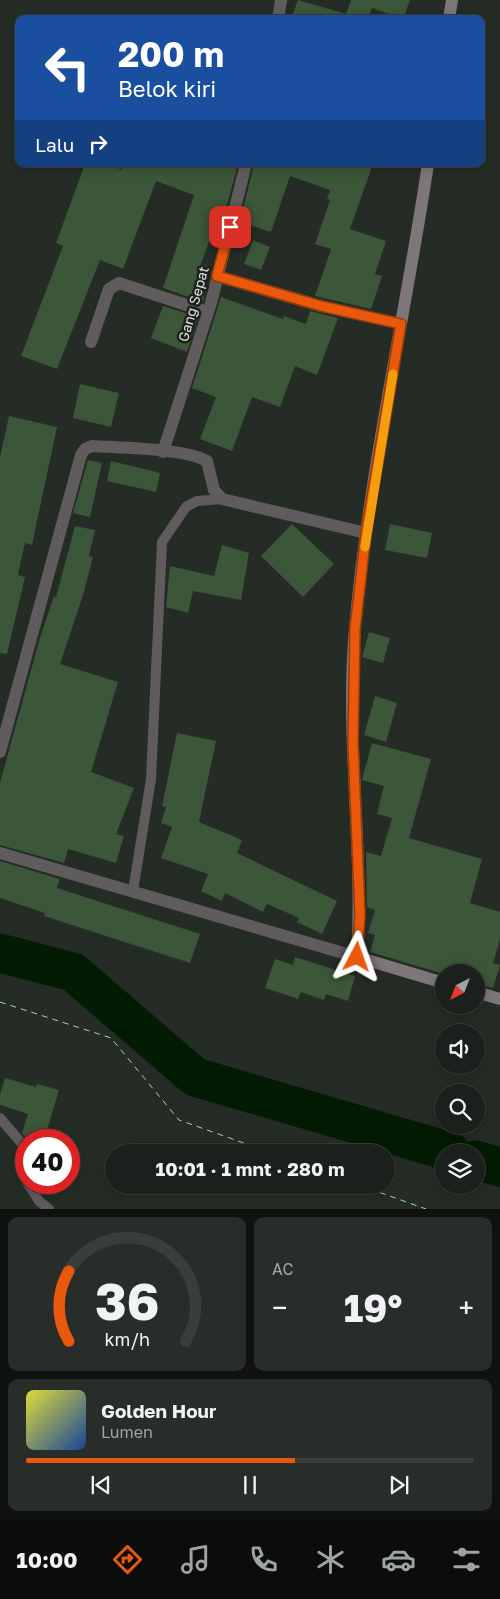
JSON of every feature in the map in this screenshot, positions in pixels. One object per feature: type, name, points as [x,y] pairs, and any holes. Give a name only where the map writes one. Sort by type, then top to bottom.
[{"type":"street","points":[[279,15],[281,0]]},
{"type":"street","points":[[450,15],[452,0]]},
{"type":"street","name":"Gang Sepat","points":[[163,452],[208,312],[245,167]]},
{"type":"street","points":[[357,957],[360,915],[353,692],[355,629],[366,533],[427,167]]},
{"type":"street","points":[[217,276],[321,306],[401,324]]},
{"type":"street","points":[[91,342],[109,290],[119,283],[208,312]]},
{"type":"street","points":[[0,752],[81,455],[85,449],[92,446],[163,452],[201,458],[207,461],[214,490],[222,499],[366,533]]},
{"type":"street","points":[[0,853],[435,980]]},
{"type":"street","points":[[485,995],[500,999]]},
{"type":"lane","points":[[133,892],[151,779],[162,542],[186,507],[197,501],[222,499]]},
{"type":"lane","points":[[0,1118],[15,1136]]},
{"type":"lane","points":[[35,1194],[39,1201],[50,1209]]},
{"type":"building","points":[[298,0],[346,14],[351,0],[410,0],[404,15],[392,15],[372,8],[369,15],[292,15]]},
{"type":"building","points":[[84,167],[115,167],[123,170],[120,167],[237,167],[224,216],[219,214],[201,264],[208,266],[199,290],[205,292],[203,302],[163,288],[194,195],[156,181],[123,269],[100,260],[57,369],[21,356],[63,246],[56,243]]},
{"type":"building","points":[[253,167],[372,167],[350,229],[386,241],[375,274],[382,276],[371,309],[315,296],[331,249],[315,244],[330,200],[327,199],[330,190],[290,176],[271,232],[240,222]]},
{"type":"building","points":[[253,240],[270,247],[261,270],[244,264]]},
{"type":"building","points":[[221,297],[283,319],[284,316],[306,324],[310,311],[338,318],[317,375],[295,366],[280,407],[252,397],[232,451],[200,439],[216,397],[192,388]]},
{"type":"building","points":[[163,306],[198,317],[187,352],[151,338]]},
{"type":"building","points":[[80,384],[119,393],[111,427],[73,418]]},
{"type":"building","points":[[9,416],[57,427],[32,545],[25,543],[18,575],[25,577],[7,654],[0,653],[0,457]]},
{"type":"building","points":[[88,460],[102,463],[90,517],[73,513]]},
{"type":"building","points":[[111,461],[160,473],[156,492],[107,481]]},
{"type":"building","points":[[292,524],[334,564],[303,597],[261,556]]},
{"type":"building","points":[[390,524],[432,533],[427,558],[385,550]]},
{"type":"building","points":[[75,526],[95,530],[89,556],[93,557],[83,595],[60,664],[118,682],[91,772],[134,788],[116,834],[124,836],[116,863],[68,849],[64,863],[0,845],[0,783],[39,641],[54,596],[56,597]]},
{"type":"building","points":[[222,545],[249,553],[241,600],[193,591],[188,613],[166,607],[170,566],[214,576]]},
{"type":"building","points":[[369,632],[390,638],[383,663],[362,657]]},
{"type":"building","points":[[375,696],[397,703],[386,742],[364,735]]},
{"type":"building","points":[[177,733],[216,741],[199,822],[242,840],[237,853],[337,901],[322,934],[297,922],[299,918],[267,904],[263,912],[225,893],[222,901],[201,891],[208,874],[161,858],[172,827],[161,823],[166,807],[162,806]]},
{"type":"building","points":[[372,743],[431,759],[409,838],[482,859],[470,903],[500,912],[500,939],[493,963],[500,965],[493,988],[485,986],[485,964],[435,964],[435,971],[370,952],[375,935],[368,933],[375,910],[367,907],[366,852],[381,856],[392,818],[377,814],[384,786],[362,780]]},
{"type":"building","points":[[0,861],[60,879],[57,888],[200,934],[190,963],[44,916],[45,913],[0,898]]},
{"type":"building","points":[[295,957],[355,976],[348,1001],[326,994],[324,1000],[301,992],[298,999],[265,988],[275,959],[293,965]]},
{"type":"building","points":[[5,1078],[36,1087],[37,1084],[59,1090],[47,1129],[23,1129],[28,1114],[0,1105],[0,1095]]},
{"type":"waterway","points":[[0,953],[73,972],[195,1077],[435,1147]]},
{"type":"waterway","points":[[485,1163],[500,1167]]},
{"type":"ferry route","points":[[0,1002],[111,1038],[179,1120],[246,1144]]},
{"type":"ferry route","points":[[384,1194],[426,1209]]},
{"type":"slow traffic","points":[[365,547],[393,374]]},
{"type":"route","points":[[230,227],[217,276],[321,306],[401,324],[366,533],[355,629],[353,743],[360,915],[357,957]]}]
